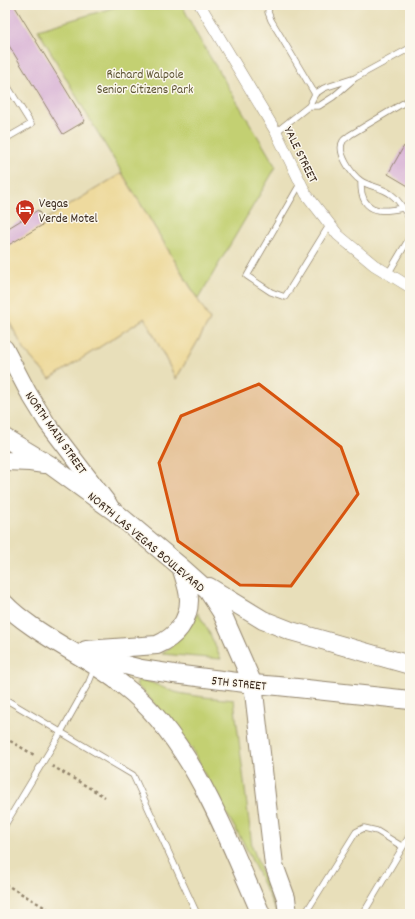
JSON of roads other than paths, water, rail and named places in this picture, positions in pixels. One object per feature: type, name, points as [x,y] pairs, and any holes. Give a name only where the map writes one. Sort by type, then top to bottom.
[{"type":"main road","name":"NORTH MAIN STREET","points":[[5,348],[28,392],[47,423],[115,512]]},
{"type":"main road","name":"NORTH LAS VEGAS BOULEVARD","points":[[5,438],[50,465],[115,512],[208,591],[221,611],[253,684],[274,865],[286,898],[288,914]]},
{"type":"main road","points":[[5,461],[30,462],[50,465]]},
{"type":"main road","points":[[70,651],[157,645],[168,641],[177,632],[186,616],[189,599],[181,567]]},
{"type":"main road","points":[[181,567],[212,589],[263,620],[291,631],[410,665]]},
{"type":"main road","points":[[5,604],[21,618],[70,651],[96,665],[125,686],[162,722],[189,761],[216,813],[261,914]]},
{"type":"main road","name":"5TH STREET","points":[[70,651],[141,669],[253,684],[410,700]]},
{"type":"street","name":"YALE STREET","points":[[200,5],[276,132],[306,194],[338,235],[374,265],[410,287]]},
{"type":"lane","points":[[268,5],[268,12],[271,20],[315,94]]},
{"type":"lane","points":[[276,132],[309,106],[315,94],[324,88],[355,78],[410,48]]},
{"type":"lane","points":[[309,106],[319,106],[348,85],[355,78]]},
{"type":"lane","points":[[5,82],[32,124],[5,139]]},
{"type":"lane","points":[[410,99],[350,135],[343,141],[342,154],[352,172],[361,181],[380,188],[399,200],[410,219]]},
{"type":"lane","points":[[361,181],[362,195],[367,204],[373,209],[385,211],[403,208]]},
{"type":"lane","points":[[300,184],[246,276],[271,292],[285,297],[330,224]]},
{"type":"lane","points":[[388,274],[410,237]]},
{"type":"lane","points":[[5,825],[61,732],[89,682],[96,665]]},
{"type":"lane","points":[[5,699],[132,775],[197,914]]},
{"type":"lane","points":[[305,914],[356,832],[364,828],[377,831],[403,847]]},
{"type":"lane","points":[[363,914],[410,836]]},
{"type":"place","name":"Vegas Verde Motel","points":[[25,226]]},
{"type":"park label","name":"Richard Walpole Senior Citizens Park","points":[[145,80]]}]
